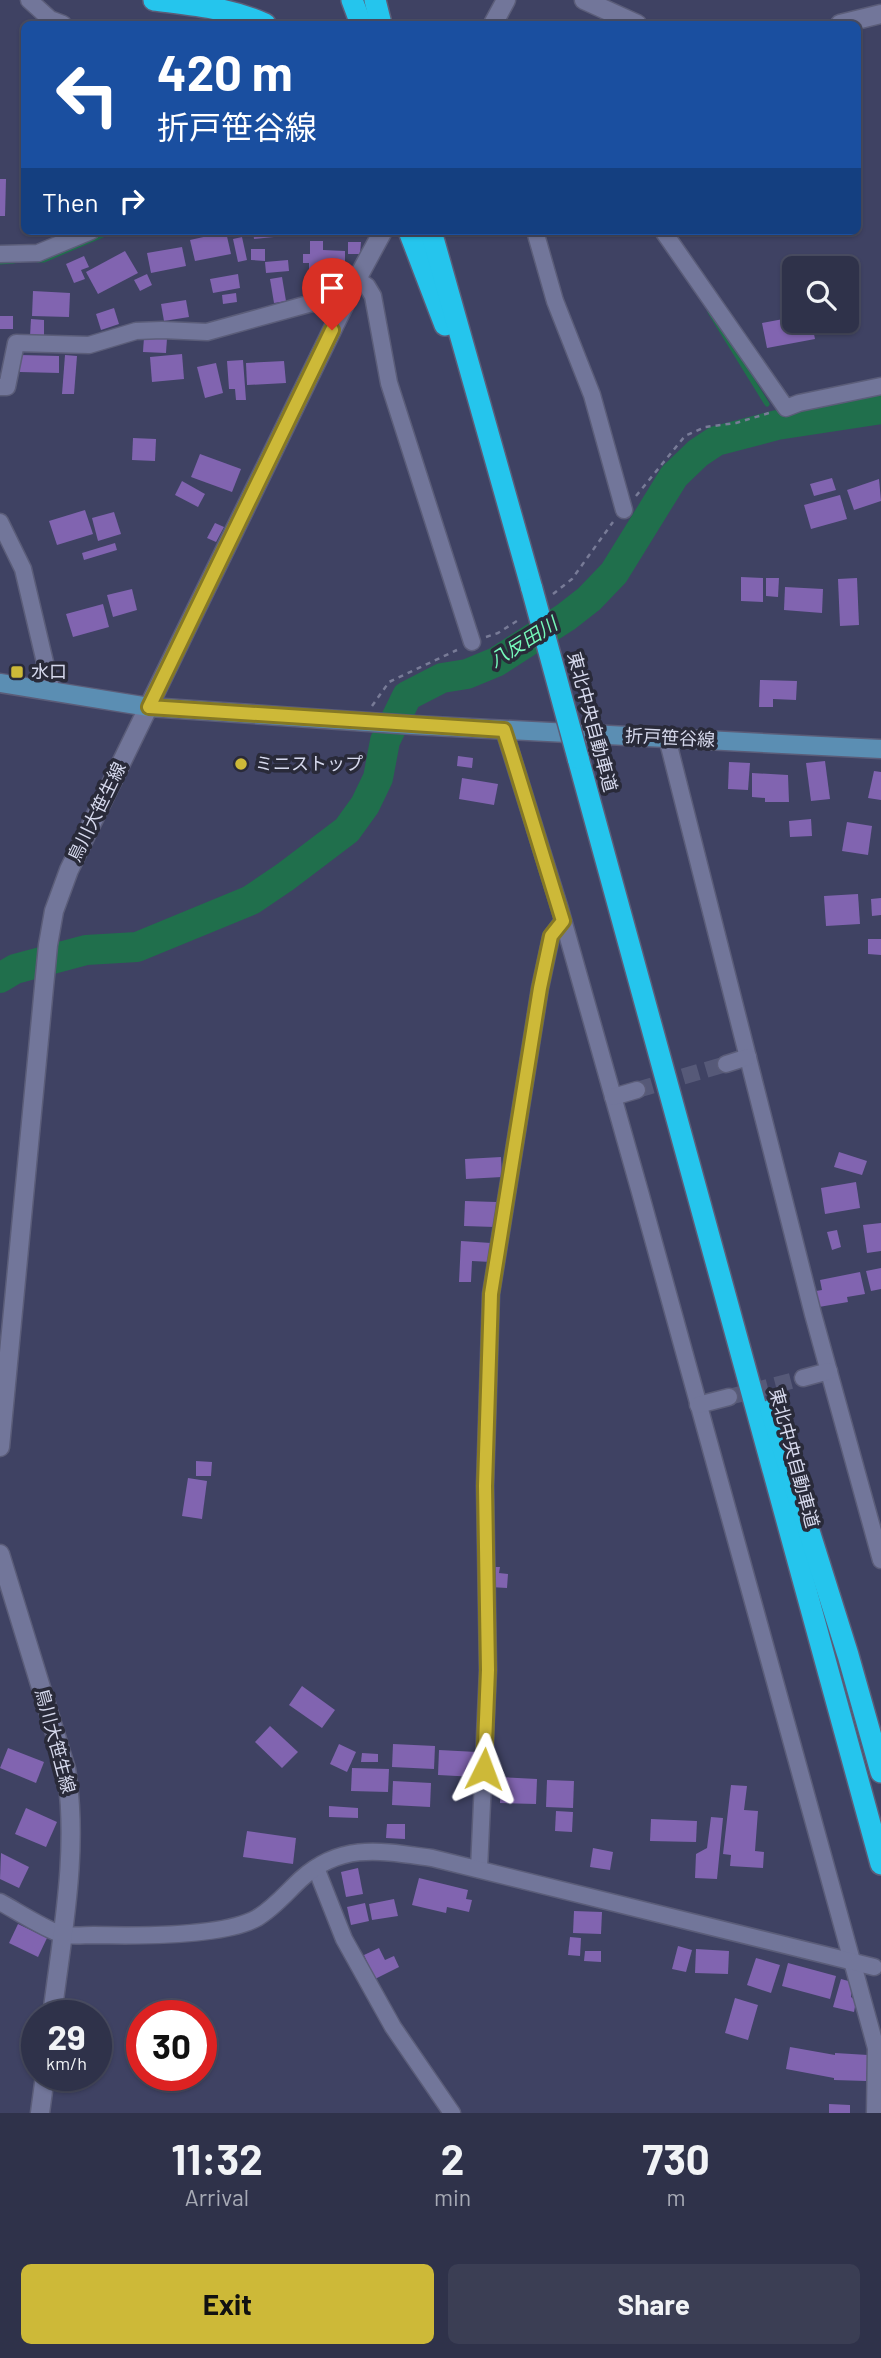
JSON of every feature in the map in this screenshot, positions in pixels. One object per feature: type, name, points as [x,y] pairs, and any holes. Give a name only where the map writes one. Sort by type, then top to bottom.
[{"type":"highway","points":[[154,0],[222,9],[258,21]]},
{"type":"highway","points":[[352,0],[360,21]]},
{"type":"highway","points":[[375,0],[381,21]]},
{"type":"highway","name":"東北中央自動車道","points":[[429,235],[492,447],[542,591],[578,758],[881,1864]]},
{"type":"highway","name":"東北中央自動車道","points":[[663,1064],[848,1655],[881,1772]]},
{"type":"main road","name":"折戸笹谷線","points":[[0,683],[149,707],[413,725],[881,750]]},
{"type":"street","points":[[29,0],[55,21]]},
{"type":"street","points":[[495,21],[506,0]]},
{"type":"street","points":[[584,0],[631,21]]},
{"type":"street","points":[[853,21],[881,14]]},
{"type":"street","points":[[0,254],[38,253],[82,235]]},
{"type":"street","name":"鳥川大笹生線","points":[[0,1447],[48,945],[54,911],[69,870],[356,279],[381,235]]},
{"type":"street","points":[[536,235],[555,301],[592,394],[624,510]]},
{"type":"street","points":[[666,235],[786,408],[881,386]]},
{"type":"street","points":[[356,279],[367,286],[373,296],[389,383],[472,642]]},
{"type":"street","points":[[0,387],[7,387],[16,343],[89,345],[136,331],[207,332],[312,303],[344,305]]},
{"type":"street","points":[[0,522],[23,569],[52,692]]},
{"type":"street","points":[[504,730],[563,921],[613,1097],[853,1962],[876,2048],[875,2113]]},
{"type":"street","points":[[667,738],[829,1371],[881,1560]]},
{"type":"street","points":[[479,1869],[488,1670],[485,1486],[491,1294],[540,988],[551,936],[563,921]]},
{"type":"street","points":[[726,1064],[748,1057]]},
{"type":"street","points":[[613,1097],[637,1090]]},
{"type":"street","points":[[803,1378],[829,1371]]},
{"type":"street","points":[[698,1405],[729,1397]]},
{"type":"street","name":"鳥川大笹生線","points":[[0,1554],[66,1769],[71,1800],[72,1843],[54,2000]]},
{"type":"street","points":[[0,1902],[62,1934],[185,1933],[232,1927],[257,1918],[316,1868],[343,1854],[364,1850],[432,1858],[874,1967]]},
{"type":"street","points":[[316,1868],[344,1939],[356,1961],[393,2027],[453,2113]]},
{"type":"street","points":[[40,2113],[43,2091]]},
{"type":"path","points":[[542,591],[572,579],[685,436],[705,427],[736,423],[786,408]]},
{"type":"path","points":[[367,721],[389,682],[472,642],[498,633],[523,617]]},
{"type":"building","points":[[0,179],[6,179],[5,216],[0,216]]},
{"type":"building","points":[[227,235],[231,254],[195,261],[190,240]]},
{"type":"building","points":[[254,235],[274,237],[254,239]]},
{"type":"building","points":[[242,237],[247,260],[238,262],[233,239]]},
{"type":"building","points":[[310,241],[323,241],[323,250],[345,251],[345,274],[334,274],[334,279],[316,279],[316,274],[309,273],[309,263],[303,263],[303,254],[310,254]]},
{"type":"building","points":[[348,242],[361,242],[360,254],[348,254]]},
{"type":"building","points":[[182,247],[186,266],[151,273],[147,253]]},
{"type":"building","points":[[251,249],[265,249],[265,261],[251,260]]},
{"type":"building","points":[[125,251],[138,273],[98,294],[86,272]]},
{"type":"building","points":[[84,256],[89,267],[81,270],[85,279],[74,283],[66,264]]},
{"type":"building","points":[[288,260],[289,271],[266,273],[265,262]]},
{"type":"building","points":[[147,274],[152,285],[140,291],[134,280]]},
{"type":"building","points":[[238,274],[240,288],[213,293],[210,279]]},
{"type":"building","points":[[282,277],[286,301],[274,303],[270,279]]},
{"type":"building","points":[[33,291],[70,293],[69,317],[32,316]]},
{"type":"building","points":[[236,293],[237,302],[223,304],[222,295]]},
{"type":"building","points":[[186,300],[189,317],[164,321],[161,304]]},
{"type":"building","points":[[114,308],[119,324],[101,330],[96,314]]},
{"type":"building","points":[[0,316],[13,316],[13,329],[0,329]]},
{"type":"building","points":[[31,319],[44,320],[44,336],[30,336]]},
{"type":"building","points":[[782,319],[782,333],[814,333],[815,339],[767,348],[762,323]]},
{"type":"building","points":[[144,337],[167,338],[166,353],[143,352]]},
{"type":"building","points":[[182,354],[184,379],[152,382],[150,357]]},
{"type":"building","points":[[20,355],[59,356],[59,373],[20,372]]},
{"type":"building","points":[[65,355],[77,356],[74,394],[62,394]]},
{"type":"building","points":[[243,360],[246,400],[236,400],[235,389],[229,389],[227,361]]},
{"type":"building","points":[[284,361],[286,383],[247,385],[246,363]]},
{"type":"building","points":[[216,363],[223,393],[205,398],[197,367]]},
{"type":"building","points":[[133,438],[156,439],[155,461],[132,460]]},
{"type":"building","points":[[200,454],[241,469],[232,492],[191,477]]},
{"type":"building","points":[[832,478],[836,490],[814,496],[810,484]]},
{"type":"building","points":[[879,479],[881,501],[854,510],[847,490]]},
{"type":"building","points":[[182,481],[205,494],[198,507],[175,495]]},
{"type":"building","points":[[840,495],[847,519],[811,529],[804,505]]},
{"type":"building","points":[[85,510],[93,534],[57,545],[49,521]]},
{"type":"building","points":[[114,512],[121,534],[98,541],[92,518]]},
{"type":"building","points":[[215,523],[224,527],[216,542],[207,538]]},
{"type":"building","points":[[115,543],[117,550],[84,560],[82,553]]},
{"type":"building","points":[[741,577],[763,578],[763,602],[741,601]]},
{"type":"building","points":[[766,578],[779,578],[778,597],[766,596]]},
{"type":"building","points":[[857,578],[859,625],[840,626],[838,579]]},
{"type":"building","points":[[785,587],[823,589],[822,613],[784,610]]},
{"type":"building","points":[[132,589],[137,610],[113,617],[107,595]]},
{"type":"building","points":[[103,604],[109,627],[73,637],[66,614]]},
{"type":"building","points":[[760,680],[797,681],[796,700],[773,699],[773,707],[759,707]]},
{"type":"building","points":[[458,756],[473,758],[472,768],[457,766]]},
{"type":"building","points":[[825,761],[830,799],[811,801],[806,763]]},
{"type":"building","points":[[729,762],[750,763],[748,790],[728,789]]},
{"type":"building","points":[[874,771],[881,772],[881,800],[868,798]]},
{"type":"building","points":[[752,773],[788,775],[789,802],[765,802],[765,798],[752,797]]},
{"type":"building","points":[[462,778],[498,784],[494,805],[459,799]]},
{"type":"building","points":[[811,819],[812,836],[790,837],[789,821]]},
{"type":"building","points":[[847,822],[872,826],[868,855],[842,851]]},
{"type":"building","points":[[858,894],[860,924],[826,926],[824,896]]},
{"type":"building","points":[[881,898],[881,915],[872,916],[871,899]]},
{"type":"building","points":[[868,939],[881,939],[881,955],[868,954]]},
{"type":"building","points":[[839,1152],[867,1161],[862,1175],[834,1167]]},
{"type":"building","points":[[501,1157],[502,1177],[466,1179],[465,1159]]},
{"type":"building","points":[[856,1182],[860,1208],[825,1214],[821,1188]]},
{"type":"building","points":[[465,1201],[496,1202],[495,1227],[464,1226]]},
{"type":"building","points":[[881,1223],[881,1251],[867,1253],[863,1225]]},
{"type":"building","points":[[837,1230],[841,1247],[832,1250],[827,1232]]},
{"type":"building","points":[[461,1241],[491,1243],[491,1262],[472,1261],[471,1282],[459,1282]]},
{"type":"building","points":[[881,1268],[881,1289],[871,1291],[866,1271]]},
{"type":"building","points":[[860,1272],[865,1294],[847,1297],[848,1302],[813,1308],[810,1292],[822,1290],[820,1280]]},
{"type":"building","points":[[196,1461],[212,1462],[211,1476],[196,1476]]},
{"type":"building","points":[[188,1478],[207,1481],[202,1519],[182,1516]]},
{"type":"building","points":[[492,1567],[500,1567],[499,1573],[508,1574],[507,1588],[490,1587]]},
{"type":"building","points":[[302,1686],[335,1710],[322,1728],[289,1705]]},
{"type":"building","points":[[270,1726],[298,1752],[282,1768],[255,1742]]},
{"type":"building","points":[[339,1744],[356,1752],[347,1772],[330,1764]]},
{"type":"building","points":[[393,1744],[435,1746],[434,1769],[392,1767]]},
{"type":"building","points":[[8,1748],[44,1762],[36,1783],[0,1768]]},
{"type":"building","points":[[439,1750],[477,1752],[476,1777],[438,1775]]},
{"type":"building","points":[[362,1753],[378,1754],[378,1762],[361,1762]]},
{"type":"building","points":[[352,1768],[389,1769],[388,1792],[351,1791]]},
{"type":"building","points":[[501,1777],[537,1779],[536,1804],[500,1803]]},
{"type":"building","points":[[547,1780],[574,1781],[573,1808],[546,1807]]},
{"type":"building","points":[[393,1781],[431,1783],[430,1807],[392,1805]]},
{"type":"building","points":[[731,1785],[747,1786],[744,1810],[758,1811],[755,1851],[764,1852],[763,1868],[730,1866],[731,1855],[723,1854]]},
{"type":"building","points":[[329,1806],[358,1808],[358,1818],[329,1817]]},
{"type":"building","points":[[26,1808],[57,1822],[46,1847],[15,1834]]},
{"type":"building","points":[[556,1811],[573,1812],[572,1832],[555,1831]]},
{"type":"building","points":[[711,1817],[723,1818],[717,1879],[695,1878],[696,1854],[707,1848]]},
{"type":"building","points":[[651,1819],[697,1821],[696,1842],[650,1841]]},
{"type":"building","points":[[387,1824],[405,1824],[405,1839],[386,1838]]},
{"type":"building","points":[[247,1831],[296,1838],[293,1864],[243,1857]]},
{"type":"building","points":[[593,1848],[613,1852],[610,1870],[590,1867]]},
{"type":"building","points":[[1,1853],[29,1867],[19,1888],[0,1879]]},
{"type":"building","points":[[358,1868],[363,1894],[346,1897],[341,1872]]},
{"type":"building","points":[[419,1878],[468,1890],[466,1899],[472,1900],[469,1912],[447,1907],[446,1913],[412,1905]]},
{"type":"building","points":[[394,1899],[398,1916],[372,1920],[369,1904]]},
{"type":"building","points":[[365,1903],[369,1921],[351,1925],[347,1907]]},
{"type":"building","points":[[574,1911],[602,1912],[601,1934],[573,1933]]},
{"type":"building","points":[[18,1924],[47,1938],[38,1957],[9,1943]]},
{"type":"building","points":[[570,1937],[581,1938],[580,1956],[568,1955]]},
{"type":"building","points":[[678,1946],[692,1950],[686,1972],[672,1969]]},
{"type":"building","points":[[379,1948],[385,1960],[394,1956],[399,1967],[375,1979],[364,1955]]},
{"type":"building","points":[[696,1949],[729,1951],[728,1974],[695,1973]]},
{"type":"building","points":[[585,1951],[601,1951],[601,1962],[584,1961]]},
{"type":"building","points":[[756,1958],[780,1965],[771,1993],[747,1985]]},
{"type":"building","points":[[788,1963],[836,1976],[830,1999],[782,1986]]},
{"type":"building","points":[[841,1979],[852,1982],[851,1997],[856,2001],[854,2012],[833,2007]]},
{"type":"building","points":[[735,1998],[758,2005],[748,2040],[725,2033]]},
{"type":"building","points":[[790,2047],[835,2055],[868,2055],[866,2081],[834,2080],[786,2069]]},
{"type":"building","points":[[829,2104],[850,2105],[850,2113],[829,2113]]},
{"type":"waterway","points":[[38,260],[44,260],[103,235]]},
{"type":"waterway","points":[[0,262],[14,261]]},
{"type":"waterway","points":[[710,312],[767,404]]},
{"type":"waterway","name":"八反田川","points":[[0,978],[15,969],[86,950],[137,947],[251,900],[347,830],[365,805],[378,778],[385,741],[407,696],[442,678],[467,674],[496,662],[589,599],[614,573],[674,476],[698,453],[716,441],[777,425],[881,409]]},
{"type":"tunnel","points":[[637,1090],[726,1064]]},
{"type":"tunnel","points":[[729,1397],[803,1378]]},
{"type":"place","name":"水口","points":[[17,672]]},
{"type":"place","name":"ミニストップ","points":[[241,764]]},
{"type":"route","points":[[332,330],[149,707],[504,730],[512,755],[563,921],[551,936],[540,988],[491,1294],[485,1486],[488,1670],[484,1769]]}]
